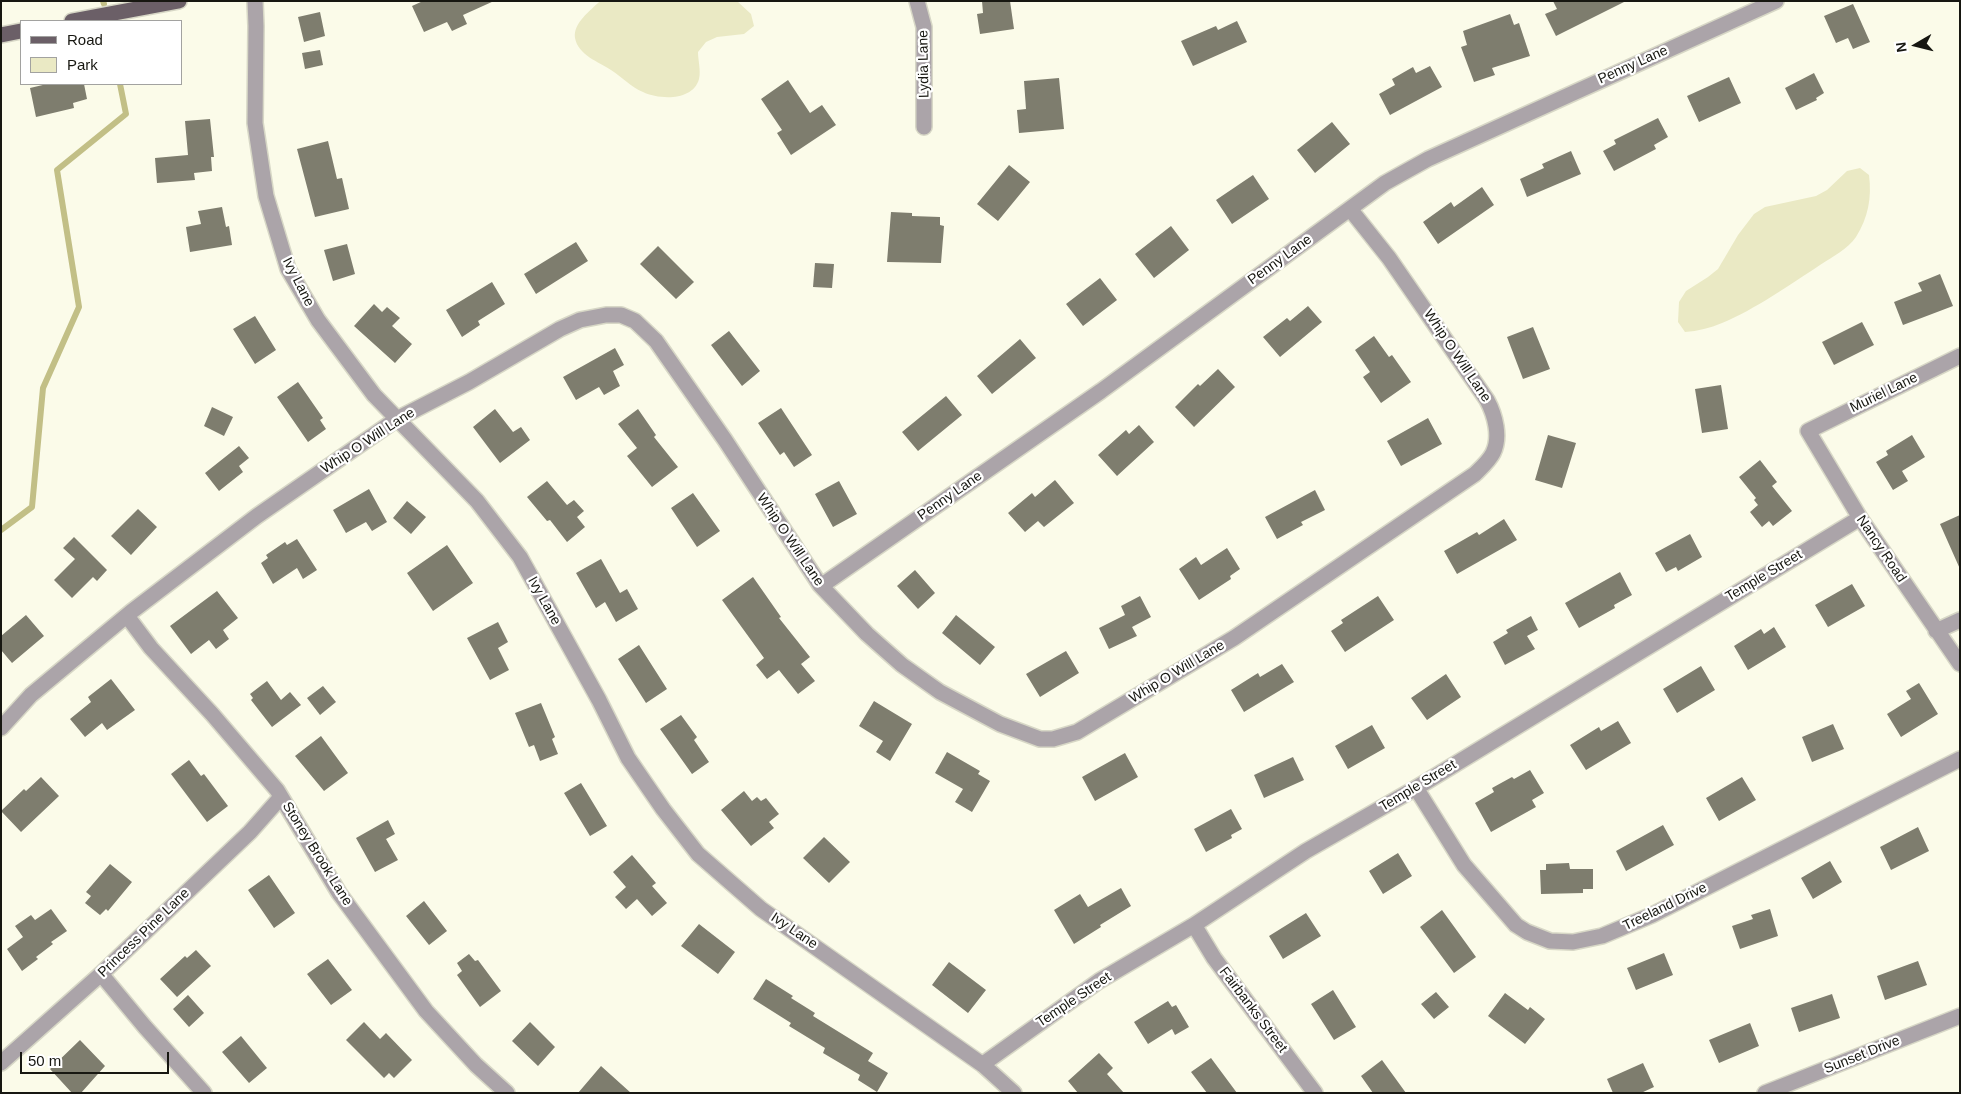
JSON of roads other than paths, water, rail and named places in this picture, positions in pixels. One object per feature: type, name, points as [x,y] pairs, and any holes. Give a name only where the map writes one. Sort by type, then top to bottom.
[{"type":"main road","points":[[77,20],[179,1]]},
{"type":"main road","points":[[1,34],[20,31]]},
{"type":"street","name":"Ivy Lane","points":[[255,1],[255,124],[266,196],[288,269],[318,320],[374,395],[477,501],[520,557],[599,700],[628,758],[663,809],[698,854],[761,909],[982,1064],[1014,1093]]},
{"type":"street","name":"Lydia Lane","points":[[917,1],[924,27],[924,128]]},
{"type":"street","name":"Penny Lane","points":[[821,586],[1101,391],[1386,183],[1428,158],[1776,1]]},
{"type":"street","name":"Whip O Will Lane","points":[[1,728],[31,695],[127,616],[257,516],[397,419],[469,382],[560,329],[580,320],[600,315],[622,315],[635,321],[656,341],[725,440],[821,586],[867,634],[902,664],[940,692],[1000,724],[1040,738],[1053,739],[1077,732],[1234,638],[1475,474],[1494,452],[1496,430],[1492,409],[1389,258],[1350,209]]},
{"type":"street","name":"Muriel Lane","points":[[1808,431],[1960,356]]},
{"type":"street","name":"Nancy Road","points":[[1808,431],[1860,518],[1960,664]]},
{"type":"street","name":"Temple Street","points":[[982,1064],[1100,981],[1194,926],[1306,851],[1416,788],[1860,518]]},
{"type":"street","name":"Stoney Brook Lane","points":[[127,616],[151,648],[212,714],[281,797],[339,892],[426,1011],[476,1065],[507,1093]]},
{"type":"street","points":[[1936,631],[1960,620]]},
{"type":"street","name":"Treeland Drive","points":[[1416,788],[1464,865],[1516,925],[1539,938],[1567,942],[1602,936],[1652,915],[1960,759]]},
{"type":"street","name":"Princess Pine Lane","points":[[1,1063],[101,974],[250,832],[281,797]]},
{"type":"street","name":"Fairbanks Street","points":[[1194,926],[1214,958],[1315,1093]]},
{"type":"street","points":[[101,974],[204,1093]]},
{"type":"street","name":"Sunset Drive","points":[[1765,1093],[1960,1016]]},
{"type":"waterway","points":[[1,530],[32,507],[43,388],[79,307],[57,170],[126,114],[120,85]]}]
